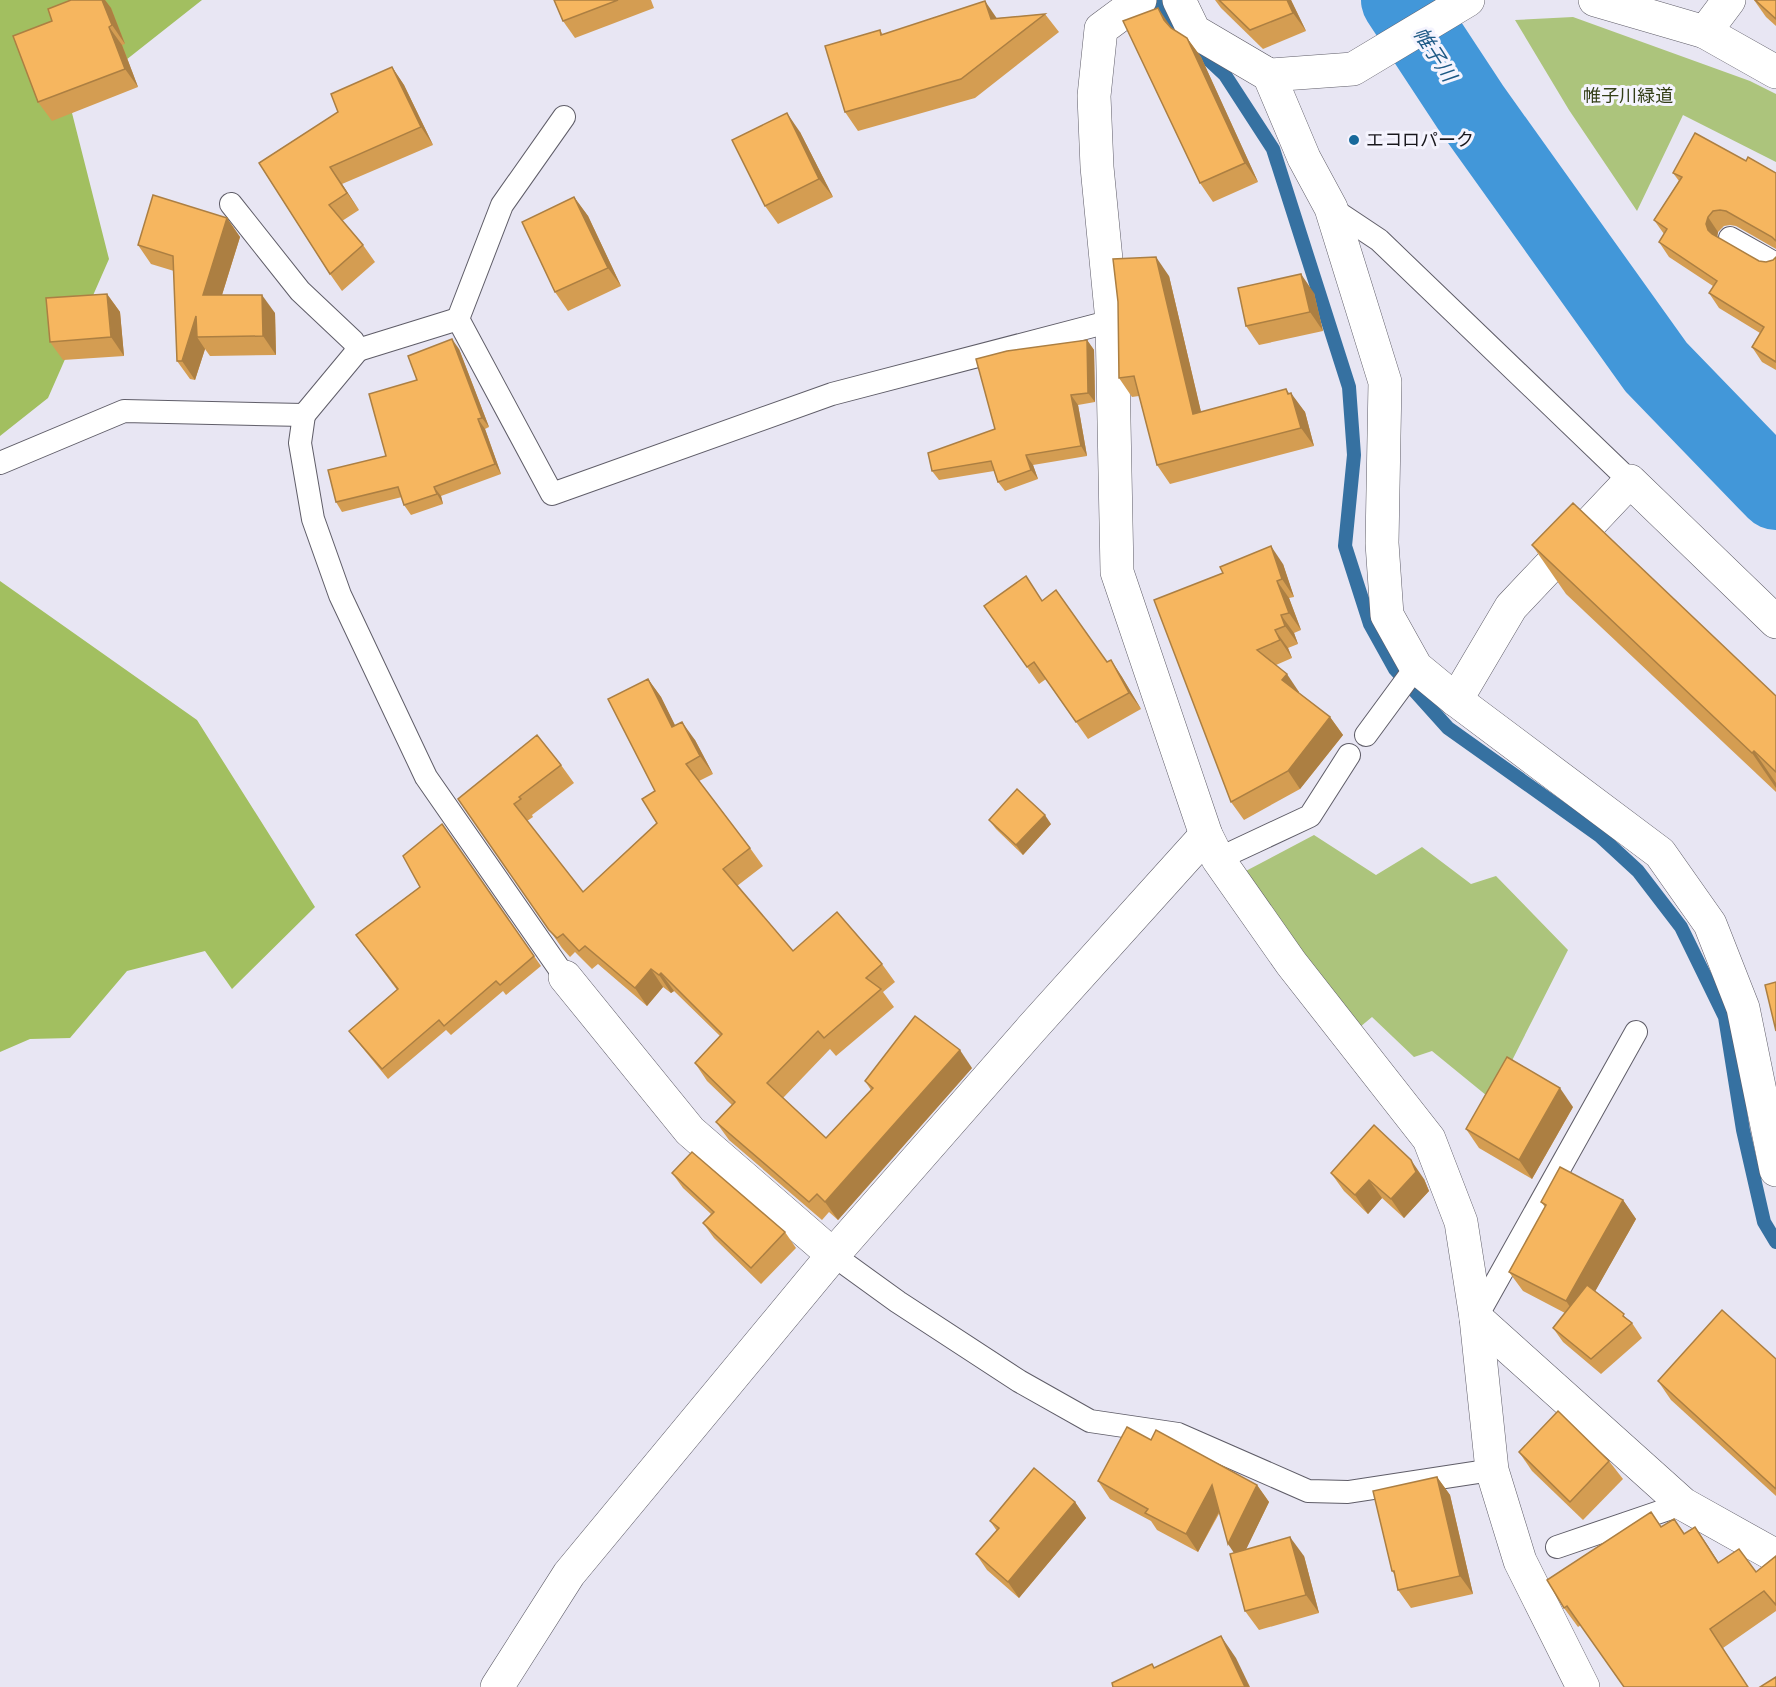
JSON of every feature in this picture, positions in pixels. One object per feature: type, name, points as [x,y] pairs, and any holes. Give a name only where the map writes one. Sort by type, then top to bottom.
[{"type":"street","points":[[1140,0],[1101,29],[1094,96],[1097,166],[1112,321],[1117,572],[1212,847],[1291,963],[1429,1139],[1461,1222],[1476,1318],[1492,1470],[1520,1561],[1583,1687]]},
{"type":"street","points":[[1179,0],[1194,31],[1269,75],[1353,69],[1468,0]]},
{"type":"street","points":[[1595,0],[1705,32],[1776,72]]},
{"type":"street","points":[[1705,32],[1729,0]]},
{"type":"street","points":[[1269,75],[1304,158],[1331,208],[1385,382],[1382,543],[1387,615],[1416,667],[1456,700],[1660,853],[1710,924],[1743,1008],[1776,1170]]},
{"type":"street","points":[[1456,700],[1511,607],[1630,481],[1776,622]]},
{"type":"street","points":[[497,1687],[569,1574],[833,1255],[1032,1028],[1212,847]]},
{"type":"street","points":[[565,977],[690,1131],[833,1255]]},
{"type":"street","points":[[1476,1318],[1683,1504],[1776,1556]]},
{"type":"lane","points":[[564,117],[502,205],[458,319],[552,494],[832,394],[1112,321]]},
{"type":"lane","points":[[231,204],[300,291],[353,341],[358,351]]},
{"type":"lane","points":[[1331,208],[1379,240],[1630,481]]},
{"type":"lane","points":[[1730,238],[1776,264]]},
{"type":"lane","points":[[458,319],[358,351],[304,415],[300,443],[313,519],[340,595],[426,777],[565,977]]},
{"type":"lane","points":[[0,463],[124,411],[304,415]]},
{"type":"lane","points":[[1366,735],[1416,667]]},
{"type":"lane","points":[[1212,847],[1311,816],[1349,755]]},
{"type":"lane","points":[[1476,1318],[1636,1032]]},
{"type":"lane","points":[[833,1255],[898,1302],[982,1357],[1090,1421],[1178,1434],[1308,1491],[1348,1492],[1492,1470]]},
{"type":"lane","points":[[1557,1547],[1683,1504]]},
{"type":"green space","points":[[0,0],[202,0],[112,71],[72,113],[109,259],[48,398],[0,436]]},
{"type":"green space","name":"帷子川緑道","points":[[1573,17],[1750,81],[1776,94],[1776,162],[1683,115],[1637,211],[1569,110],[1515,20]]},
{"type":"green space","points":[[0,581],[197,720],[315,907],[232,989],[205,951],[127,971],[70,1038],[30,1039],[0,1052]]},
{"type":"green space","points":[[1314,835],[1376,875],[1422,847],[1471,884],[1496,876],[1568,950],[1492,1100],[1432,1051],[1414,1057],[1372,1017],[1360,1027],[1242,873]]},
{"type":"building","points":[[71,0],[102,0],[112,25],[109,27],[125,69],[38,102],[13,36],[52,21],[48,9]]},
{"type":"building","points":[[554,0],[618,0],[563,21]]},
{"type":"building","points":[[1219,0],[1287,0],[1293,13],[1250,30]]},
{"type":"building","points":[[1755,0],[1776,0],[1776,19]]},
{"type":"building","points":[[985,1],[991,19],[1045,14],[961,79],[845,112],[825,46],[880,30],[881,35]]},
{"type":"building","points":[[1158,8],[1171,28],[1187,38],[1245,163],[1200,183],[1123,21]]},
{"type":"building","points":[[392,67],[421,127],[330,167],[347,193],[329,205],[363,245],[330,274],[259,163],[338,112],[331,94]]},
{"type":"building","points":[[787,113],[819,179],[765,206],[732,140]]},
{"type":"building","points":[[1695,133],[1746,161],[1748,157],[1776,173],[1776,241],[1726,211],[1713,211],[1706,224],[1712,234],[1759,261],[1766,262],[1776,257],[1776,362],[1752,347],[1764,327],[1709,293],[1717,281],[1659,242],[1667,229],[1654,220],[1682,177],[1673,173]]},
{"type":"building","points":[[153,195],[227,218],[203,295],[262,295],[263,336],[197,337],[196,316],[182,361],[177,361],[173,256],[138,245]]},
{"type":"building","points":[[574,197],[608,268],[555,292],[522,222]]},
{"type":"building","points":[[1156,257],[1193,414],[1286,389],[1288,394],[1291,393],[1301,428],[1157,465],[1134,376],[1119,378],[1118,302],[1113,259]]},
{"type":"building","points":[[1301,274],[1310,312],[1246,326],[1238,288]]},
{"type":"building","points":[[107,294],[111,337],[50,342],[46,298]]},
{"type":"building","points":[[452,339],[482,418],[478,419],[495,464],[434,487],[437,494],[404,505],[398,487],[336,502],[328,470],[386,456],[369,394],[417,380],[408,356]]},
{"type":"building","points":[[1087,340],[1088,393],[1071,395],[1081,446],[1026,455],[1031,470],[998,482],[991,461],[932,471],[928,453],[995,429],[976,359],[1007,351]]},
{"type":"building","points":[[1573,503],[1776,696],[1776,772],[1754,751],[1752,753],[1532,545]]},
{"type":"building","points":[[1271,546],[1282,579],[1277,581],[1289,613],[1281,615],[1285,626],[1275,630],[1280,640],[1257,650],[1287,674],[1282,680],[1330,717],[1288,771],[1231,802],[1154,600],[1223,573],[1220,567]]},
{"type":"building","points":[[1026,576],[1042,601],[1056,590],[1107,662],[1111,660],[1129,693],[1076,722],[1034,662],[1027,667],[984,606]]},
{"type":"building","points":[[648,679],[672,727],[682,722],[700,756],[686,764],[750,848],[723,869],[793,951],[837,912],[882,964],[866,978],[881,989],[824,1038],[818,1031],[767,1083],[826,1138],[873,1088],[865,1081],[915,1016],[960,1050],[825,1202],[817,1194],[809,1202],[716,1122],[735,1102],[695,1063],[722,1034],[661,973],[659,975],[651,969],[635,988],[585,946],[579,951],[563,934],[557,938],[549,930],[458,799],[537,735],[561,765],[519,797],[521,799],[514,804],[583,892],[657,823],[642,799],[655,791],[608,699]]},
{"type":"building","points":[[1017,789],[1045,815],[1016,845],[989,820]]},
{"type":"building","points":[[442,824],[534,956],[500,985],[496,981],[444,1026],[439,1020],[382,1069],[349,1031],[398,989],[356,935],[420,887],[403,856]]},
{"type":"building","points":[[1776,982],[1776,1031],[1765,985]]},
{"type":"building","points":[[1507,1057],[1560,1088],[1519,1160],[1466,1129]]},
{"type":"building","points":[[1374,1125],[1411,1160],[1416,1172],[1391,1199],[1369,1180],[1355,1195],[1331,1173]]},
{"type":"building","points":[[692,1152],[785,1232],[751,1268],[703,1223],[714,1212],[672,1173]]},
{"type":"building","points":[[1560,1167],[1623,1200],[1566,1301],[1509,1272],[1546,1205],[1541,1202]]},
{"type":"building","points":[[1587,1285],[1632,1323],[1591,1359],[1553,1328]]},
{"type":"building","points":[[1722,1310],[1776,1359],[1776,1489],[1658,1381]]},
{"type":"building","points":[[1558,1411],[1609,1461],[1570,1502],[1519,1452]]},
{"type":"building","points":[[1127,1427],[1151,1440],[1156,1430],[1257,1485],[1228,1544],[1212,1485],[1186,1534],[1145,1513],[1148,1509],[1098,1481]]},
{"type":"building","points":[[1034,1468],[1075,1502],[1008,1582],[976,1554],[999,1528],[990,1521]]},
{"type":"building","points":[[1437,1477],[1460,1576],[1398,1590],[1373,1491]]},
{"type":"building","points":[[1651,1512],[1661,1527],[1674,1519],[1684,1534],[1695,1527],[1718,1563],[1739,1549],[1756,1572],[1776,1556],[1776,1605],[1764,1591],[1710,1629],[1748,1687],[1624,1687],[1567,1606],[1564,1608],[1547,1580]]},
{"type":"building","points":[[1290,1537],[1306,1595],[1245,1611],[1230,1554]]},
{"type":"building","points":[[1221,1636],[1245,1687],[1113,1687],[1112,1683],[1152,1664],[1154,1668]]},
{"type":"building","points":[[1776,1677],[1776,1687],[1760,1687]]},
{"type":"waterway","points":[[1154,0],[1180,30]]},
{"type":"waterway","name":"帷子川","points":[[1400,0],[1471,108],[1656,367],[1776,491]]},
{"type":"waterway","points":[[1195,47],[1225,75],[1273,149],[1349,387],[1354,455],[1345,546],[1370,624],[1395,669],[1448,728],[1600,836],[1638,871],[1681,927],[1725,1017],[1743,1130],[1764,1222],[1776,1242]]},
{"type":"place","name":"エコロパーク","points":[[1354,140]]}]
